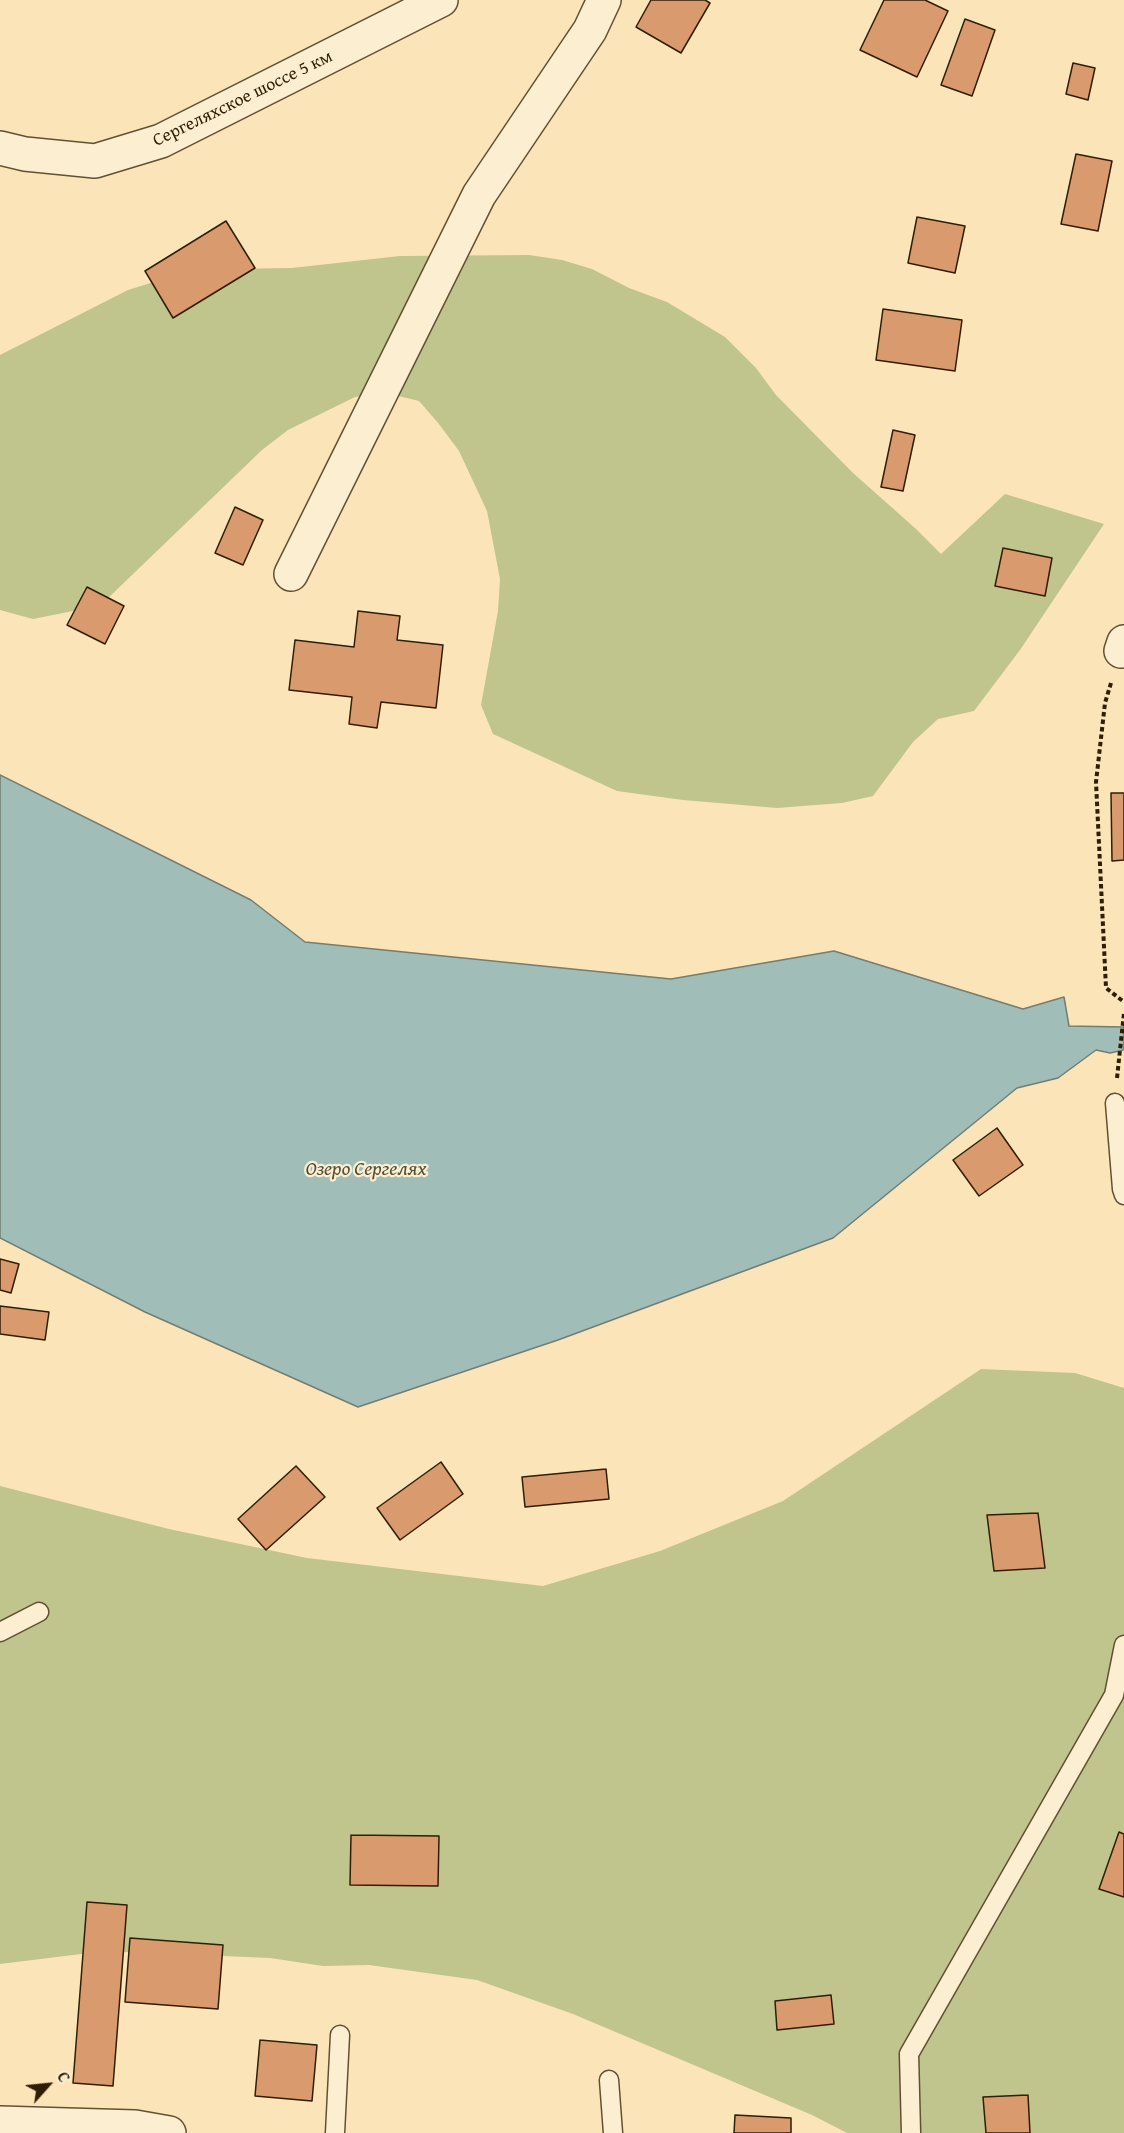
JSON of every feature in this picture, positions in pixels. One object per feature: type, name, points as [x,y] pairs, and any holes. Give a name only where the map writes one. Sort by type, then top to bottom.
[{"type":"street","name":"Сергеляхское шоссе 5 км","points":[[0,148],[25,154],[95,161],[161,141],[441,0]]},
{"type":"street","points":[[291,574],[479,195],[590,30],[604,0]]},
{"type":"street","points":[[0,2123],[135,2127],[169,2133]]},
{"type":"lane","points":[[1115,1103],[1124,1195]]},
{"type":"lane","points":[[0,1632],[39,1612]]},
{"type":"lane","points":[[911,2133],[909,2054],[1114,1695],[1124,1645]]},
{"type":"lane","points":[[335,2133],[340,2036]]},
{"type":"lane","points":[[609,2080],[613,2133]]},
{"type":"path","points":[[1123,647],[1105,704],[1096,782],[1106,988],[1124,1002]]},
{"type":"path","points":[[1115,1103],[1124,1013]]},
{"type":"green space","points":[[529,255],[562,260],[592,269],[629,288],[667,302],[725,337],[756,368],[776,395],[853,473],[941,554],[1005,494],[1104,524],[1020,650],[974,711],[938,719],[913,742],[873,796],[842,803],[777,808],[683,800],[617,791],[493,734],[481,705],[498,611],[500,579],[487,511],[459,451],[439,424],[419,401],[386,393],[355,397],[288,430],[262,450],[105,601],[73,611],[33,619],[0,610],[0,355],[128,290],[157,281],[222,269],[292,268],[400,256]]},
{"type":"green space","points":[[981,1369],[1075,1373],[1124,1388],[1124,2133],[847,2133],[812,2115],[573,2014],[477,1980],[369,1965],[323,1966],[270,1958],[128,1952],[81,1954],[0,1964],[0,1486],[169,1529],[307,1558],[543,1586],[660,1551],[783,1501]]},
{"type":"water","name":"Озеро Сергелях","points":[[0,775],[251,900],[305,942],[671,979],[834,951],[1023,1009],[1064,997],[1069,1026],[1124,1027],[1124,1050],[1110,1053],[1096,1050],[1058,1078],[1017,1088],[833,1238],[558,1340],[358,1407],[145,1312],[0,1238]]},
{"type":"building","points":[[651,0],[705,0],[710,3],[681,53],[636,27]]},
{"type":"building","points":[[884,0],[925,0],[948,11],[917,77],[860,50]]},
{"type":"building","points":[[965,19],[995,30],[972,96],[941,85]]},
{"type":"building","points":[[1073,63],[1095,68],[1088,100],[1066,94]]},
{"type":"building","points":[[1076,154],[1112,161],[1098,231],[1061,224]]},
{"type":"building","points":[[917,217],[965,226],[955,273],[908,263]]},
{"type":"building","points":[[226,221],[255,268],[173,318],[145,271]]},
{"type":"building","points":[[883,309],[962,320],[955,371],[876,360]]},
{"type":"building","points":[[893,430],[915,435],[903,491],[881,487]]},
{"type":"building","points":[[235,507],[263,520],[243,565],[215,553]]},
{"type":"building","points":[[1003,548],[1052,558],[1045,596],[995,586]]},
{"type":"building","points":[[87,587],[124,606],[105,644],[67,625]]},
{"type":"building","points":[[358,611],[400,616],[397,640],[443,645],[436,708],[381,702],[377,728],[349,724],[352,697],[289,690],[295,640],[354,647]]},
{"type":"building","points":[[1111,793],[1124,793],[1124,860],[1112,861]]},
{"type":"building","points":[[997,1128],[1023,1165],[979,1196],[953,1160]]},
{"type":"building","points":[[0,1259],[19,1264],[11,1293],[0,1290]]},
{"type":"building","points":[[0,1306],[49,1312],[45,1340],[0,1334]]},
{"type":"building","points":[[441,1462],[463,1494],[400,1540],[377,1508]]},
{"type":"building","points":[[296,1466],[325,1497],[266,1550],[238,1519]]},
{"type":"building","points":[[606,1469],[609,1499],[525,1507],[522,1477]]},
{"type":"building","points":[[1038,1513],[1045,1568],[994,1571],[987,1515]]},
{"type":"building","points":[[1119,1832],[1124,1834],[1124,1897],[1099,1889]]},
{"type":"building","points":[[351,1835],[439,1836],[438,1886],[350,1885]]},
{"type":"building","points":[[87,1902],[127,1905],[113,2086],[73,2083]]},
{"type":"building","points":[[130,1938],[223,1945],[218,2009],[125,2002]]},
{"type":"building","points":[[831,1995],[834,2024],[777,2030],[775,2001]]},
{"type":"building","points":[[260,2040],[317,2045],[312,2101],[255,2096]]},
{"type":"building","points":[[1028,2095],[1030,2133],[986,2133],[983,2097]]},
{"type":"building","points":[[735,2115],[791,2118],[791,2133],[734,2133]]}]
